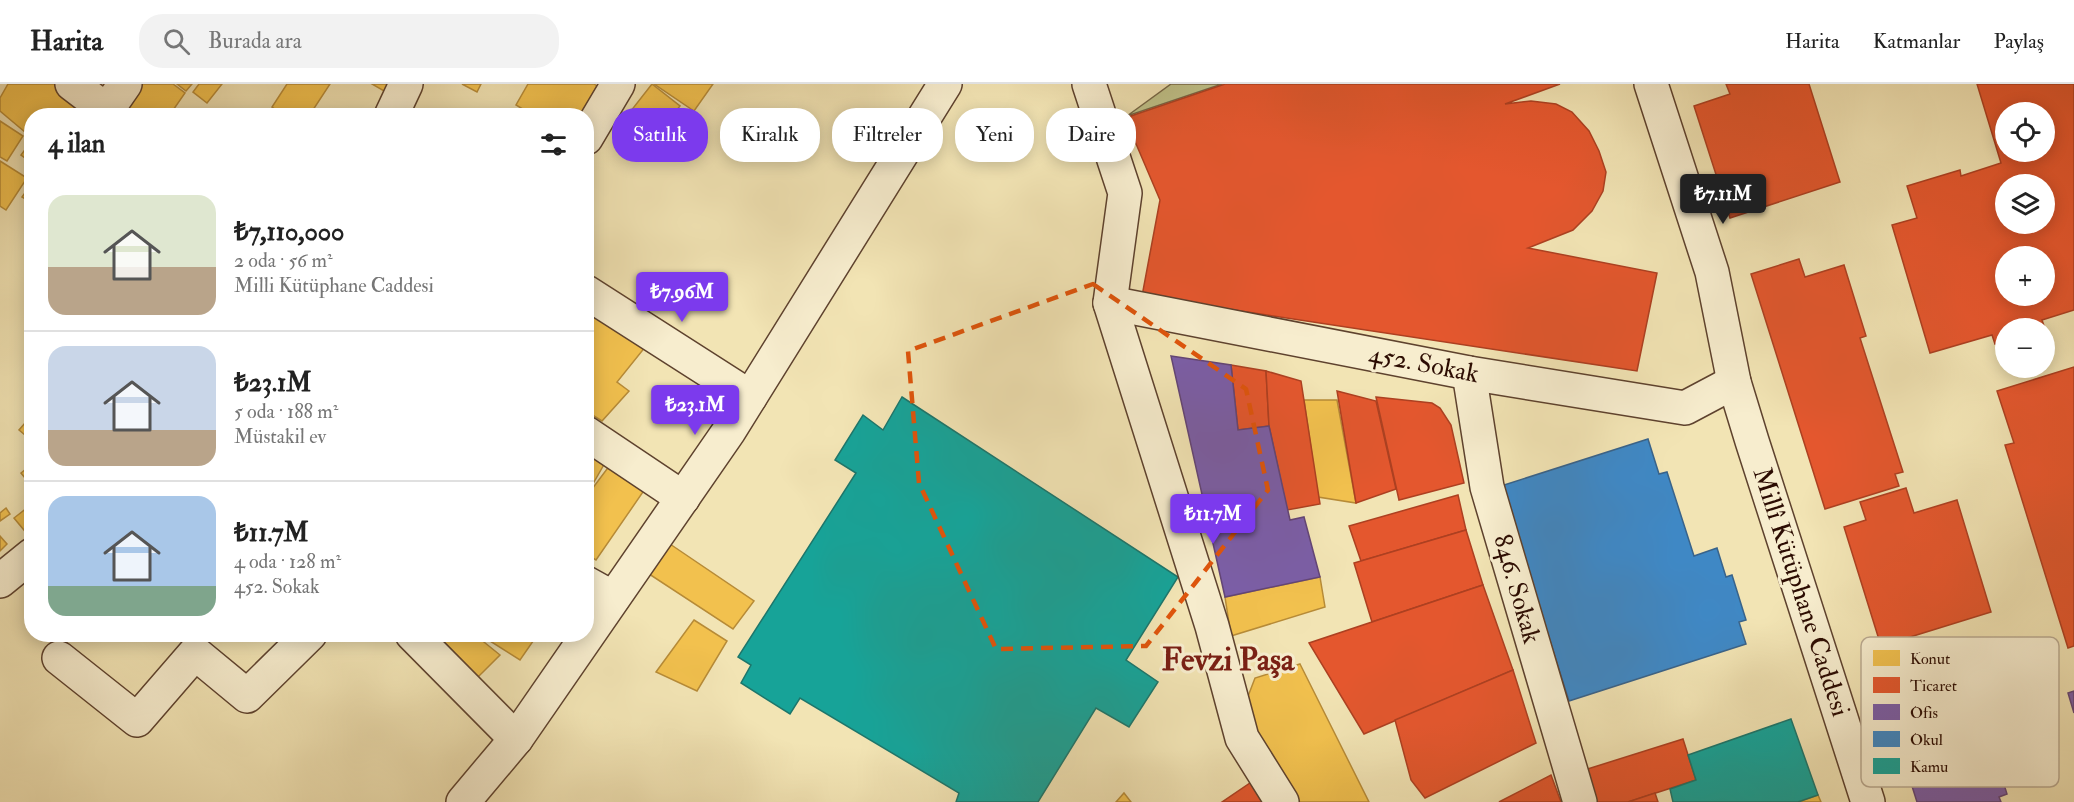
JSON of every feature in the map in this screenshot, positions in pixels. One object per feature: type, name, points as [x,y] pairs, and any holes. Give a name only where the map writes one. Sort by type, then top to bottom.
[{"type":"street","points":[[72,84],[103,108]]},
{"type":"street","points":[[113,108],[125,84]]},
{"type":"street","points":[[395,108],[406,84]]},
{"type":"street","points":[[594,124],[618,84]]},
{"type":"street","points":[[600,590],[683,498],[750,397],[945,84]]},
{"type":"street","points":[[1089,84],[1125,194],[1110,303],[1212,626],[1242,738],[1282,802]]},
{"type":"street","name":"Millî Kütüphane Caddesi","points":[[1651,84],[1712,272],[1734,382],[1861,780]]},
{"type":"street","points":[[594,297],[750,397]]},
{"type":"street","name":"452. Sokak","points":[[1110,303],[1469,374],[1685,408],[1734,382]]},
{"type":"street","name":"846. Sokak","points":[[1469,374],[1487,487],[1580,802]]},
{"type":"street","points":[[594,438],[683,498]]},
{"type":"street","points":[[0,581],[24,562]]},
{"type":"street","points":[[58,658],[137,720],[195,653],[247,696],[302,642]]},
{"type":"street","points":[[420,642],[516,739]]},
{"type":"street","points":[[463,802],[516,739],[571,642]]},
{"type":"street","name":"Millî Kütüphane Caddesi","points":[[1863,787],[1868,802]]},
{"type":"highlighted area","points":[[1093,284],[1246,389],[1268,490],[1146,646],[996,649],[919,483],[908,351]]},
{"type":"green space","points":[[1171,84],[1222,84],[1136,113],[1136,109]]},
{"type":"building: Konut","points":[[8,84],[54,84],[80,108],[24,108],[24,131],[0,111],[0,98]]},
{"type":"building: Konut","points":[[141,84],[173,84],[185,93],[175,108],[128,108]]},
{"type":"building: Konut","points":[[177,84],[192,84],[186,91]]},
{"type":"building: Konut","points":[[199,84],[222,84],[207,103],[193,92]]},
{"type":"building: Konut","points":[[287,84],[330,84],[314,108],[272,107]]},
{"type":"building: Konut","points":[[372,84],[397,84],[391,95]]},
{"type":"building: Konut","points":[[462,84],[481,84],[477,92]]},
{"type":"building: Konut","points":[[528,84],[594,84],[597,86],[585,108],[521,108],[516,105]]},
{"type":"building: Konut","points":[[652,84],[680,106],[678,108],[633,108]]},
{"type":"building: Konut","points":[[654,84],[713,84],[696,108],[690,108]]},
{"type":"building: Konut","points":[[0,121],[23,136],[7,161],[0,157]]},
{"type":"building: Konut","points":[[0,161],[24,176],[24,183],[6,210],[0,206]]},
{"type":"building: Konut","points":[[594,317],[646,346],[617,382],[629,391],[602,421],[594,416]]},
{"type":"building: Konut","points":[[1304,400],[1337,400],[1356,503],[1318,497]]},
{"type":"building: Konut","points":[[24,424],[24,434],[19,430]]},
{"type":"building: Konut","points":[[594,452],[606,461],[594,482]]},
{"type":"building: Konut","points":[[610,465],[645,489],[596,560],[594,559],[594,486]]},
{"type":"building: Konut","points":[[6,508],[10,514],[0,521],[0,513]]},
{"type":"building: Konut","points":[[24,510],[24,530],[14,518]]},
{"type":"building: Konut","points":[[0,536],[7,544],[0,551]]},
{"type":"building: Konut","points":[[667,542],[754,601],[733,629],[646,572]]},
{"type":"building: Konut","points":[[1320,577],[1325,607],[1231,636],[1225,597]]},
{"type":"building: Konut","points":[[694,620],[727,641],[697,691],[656,672]]},
{"type":"building: Konut","points":[[441,642],[484,642],[500,655],[474,681]]},
{"type":"building: Konut","points":[[492,642],[532,642],[520,660]]},
{"type":"building: Konut","points":[[1300,664],[1369,802],[1300,802],[1253,738],[1242,712],[1255,678]]},
{"type":"building: Konut","points":[[1124,793],[1131,802],[1116,802]]},
{"type":"building: Konut","points":[[1818,795],[1821,802],[1798,802]]},
{"type":"building: Ticaret","points":[[1225,84],[1560,84],[1505,104],[1531,101],[1556,104],[1572,112],[1589,131],[1599,151],[1606,172],[1603,191],[1592,211],[1573,230],[1528,248],[1657,273],[1637,371],[1142,296],[1160,200],[1136,144],[1136,114]]},
{"type":"building: Ticaret","points":[[1726,84],[1809,84],[1840,182],[1730,218],[1694,106],[1730,94]]},
{"type":"building: Ticaret","points":[[1977,84],[2074,84],[2074,310],[2048,318],[1995,318],[1995,344],[1992,335],[1930,353],[1892,225],[1917,218],[1907,186],[1960,170],[1961,176],[2001,162],[2055,162],[2055,102],[1995,102],[1995,143]]},
{"type":"building: Ticaret","points":[[1799,259],[1805,277],[1844,265],[1866,336],[1860,338],[1903,472],[1895,474],[1899,486],[1825,509],[1751,274]]},
{"type":"building: Ticaret","points":[[1231,365],[1266,371],[1269,426],[1238,430]]},
{"type":"building: Ticaret","points":[[2074,367],[2074,646],[2068,648],[2005,445],[2014,443],[1997,391],[2039,378],[2055,378],[2055,373]]},
{"type":"building: Ticaret","points":[[1266,371],[1301,381],[1320,504],[1287,510],[1269,426]]},
{"type":"building: Ticaret","points":[[1337,391],[1376,401],[1396,489],[1356,503]]},
{"type":"building: Ticaret","points":[[1376,397],[1432,403],[1440,408],[1451,425],[1464,483],[1399,500]]},
{"type":"building: Ticaret","points":[[1906,488],[1914,513],[1957,500],[1991,612],[1910,637],[1878,637],[1844,527],[1866,520],[1860,502]]},
{"type":"building: Ticaret","points":[[1458,495],[1466,530],[1361,561],[1349,526]]},
{"type":"building: Ticaret","points":[[1466,530],[1483,585],[1372,622],[1354,563]]},
{"type":"building: Ticaret","points":[[1483,585],[1513,670],[1364,734],[1309,643]]},
{"type":"building: Ticaret","points":[[1513,670],[1536,743],[1425,798],[1411,780],[1395,720]]},
{"type":"building: Ticaret","points":[[1683,739],[1696,780],[1628,802],[1588,802],[1578,772]]},
{"type":"building: Ticaret","points":[[1551,775],[1561,802],[1499,802]]},
{"type":"building: Ticaret","points":[[1250,783],[1266,802],[1222,802]]},
{"type":"building: Ticaret","points":[[1655,793],[1658,802],[1628,802]]},
{"type":"building: Ofis","points":[[1171,356],[1231,365],[1238,430],[1269,426],[1290,520],[1304,517],[1320,577],[1225,597]]},
{"type":"building: Ofis","points":[[2074,691],[2074,713],[2068,693]]},
{"type":"building: Ofis","points":[[1912,787],[2005,787],[2007,794],[1999,797],[2001,802],[1917,802]]},
{"type":"building: Okul","points":[[1648,439],[1659,474],[1667,472],[1694,556],[1717,548],[1726,577],[1732,575],[1746,620],[1739,622],[1746,644],[1569,701],[1501,486]]},
{"type":"building: Kamu","points":[[902,397],[1178,577],[1126,660],[1158,682],[1129,727],[1096,708],[1038,802],[956,802],[959,793],[800,698],[790,714],[741,683],[751,665],[738,657],[856,473],[835,460],[863,415],[883,430]]},
{"type":"building: Kamu","points":[[1791,719],[1818,795],[1798,802],[1673,802],[1670,789],[1696,780],[1688,755]]},
{"type":"district","name":"Fevzi Paşa","points":[[1228,660]]}]
